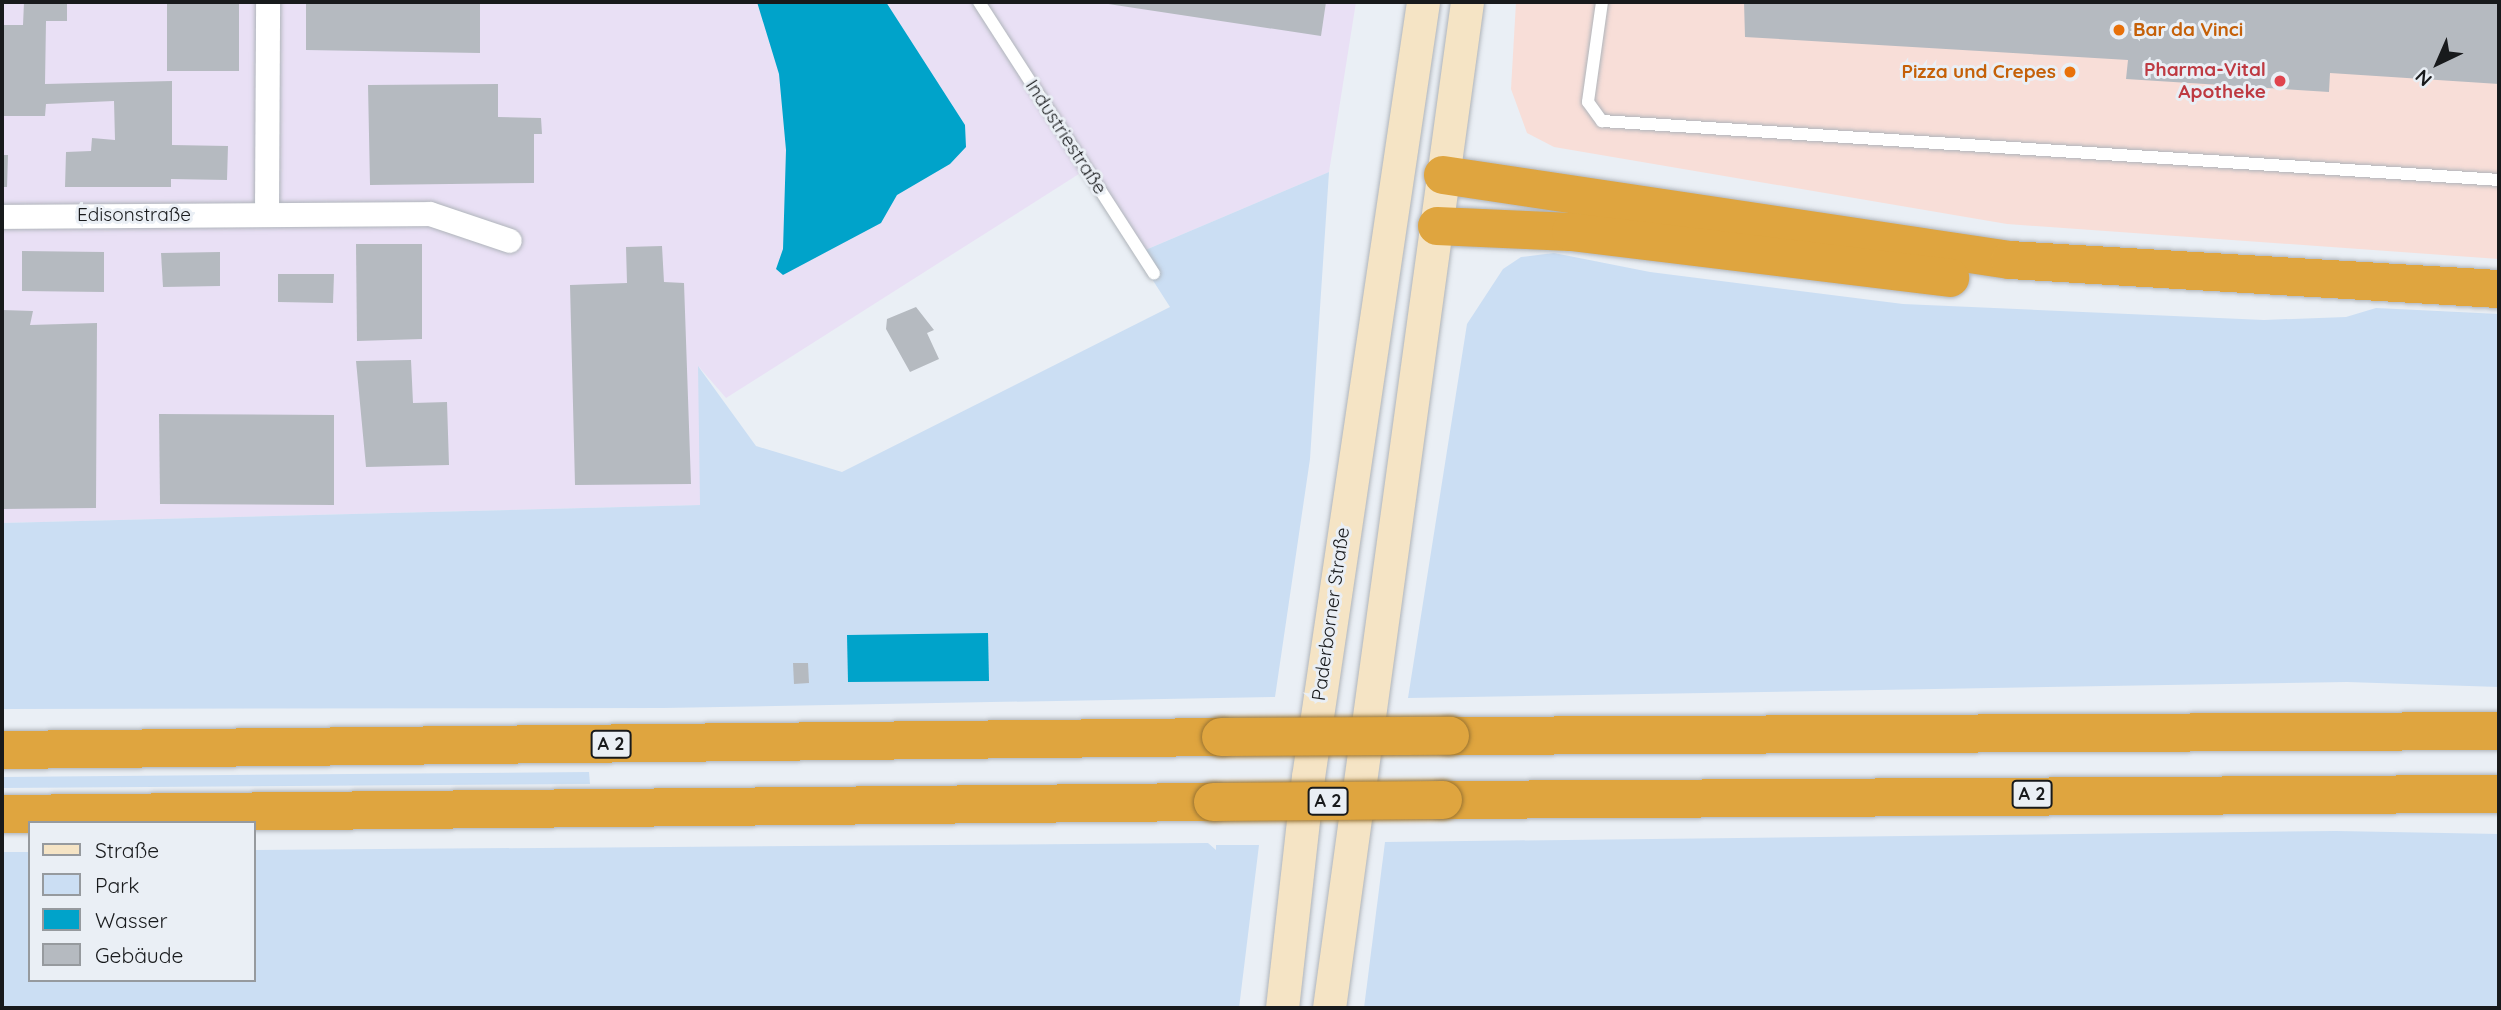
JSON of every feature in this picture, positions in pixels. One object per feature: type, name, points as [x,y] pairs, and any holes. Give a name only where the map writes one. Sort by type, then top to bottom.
[{"type":"highway","points":[[1444,175],[2010,260],[2499,289]]},
{"type":"highway","points":[[1437,226],[1571,232],[1987,283],[2140,292],[2409,283]]},
{"type":"highway","name":"A 2","points":[[2,750],[1221,737],[2499,731]]},
{"type":"highway","name":"A 2","points":[[2,814],[1443,800],[2499,794]]},
{"type":"main road","name":"Paderborner Straße","points":[[1282,1008],[1308,777],[1388,220],[1423,2]]},
{"type":"main road","points":[[1329,1008],[1467,2]]},
{"type":"main road","points":[[1396,168],[1444,175]]},
{"type":"main road","points":[[1388,220],[1437,226]]},
{"type":"street","points":[[267,215],[268,2]]},
{"type":"street","name":"Edisonstraße","points":[[2,217],[430,214],[510,241]]},
{"type":"lane","name":"Industriestraße","points":[[979,2],[1154,274]]},
{"type":"lane","points":[[1602,2],[1588,92],[1592,113],[1602,121],[2499,180]]},
{"type":"shaded area","points":[[2,2],[1356,2],[1329,172],[1136,254],[1082,172],[726,398],[699,367],[701,505],[2,523]]},
{"type":"shaded area","points":[[1516,2],[2499,2],[2499,259],[2007,224],[1554,147],[1527,133],[1511,89]]},
{"type":"green space","points":[[1329,172],[1310,459],[1275,697],[663,708],[2,709],[2,523],[700,505],[698,366],[756,446],[842,472],[1170,307],[1136,254]]},
{"type":"green space","points":[[1554,253],[1650,272],[1903,304],[2264,320],[2346,317],[2376,308],[2499,314],[2499,687],[2347,682],[1408,698],[1467,324],[1503,269],[1521,257]]},
{"type":"green space","points":[[589,772],[590,784],[2,788],[2,777]]},
{"type":"green space","points":[[2336,831],[2499,834],[2499,1008],[1364,1008],[1385,842]]},
{"type":"green space","points":[[1208,843],[1216,850],[1216,845],[1259,845],[1239,1008],[2,1008],[2,852],[28,852],[28,982],[256,982],[256,850]]},
{"type":"water","points":[[757,2],[886,2],[965,125],[966,147],[950,164],[897,195],[881,223],[783,275],[776,269],[783,249],[786,150],[779,74]]},
{"type":"water","points":[[988,633],[989,681],[848,682],[847,635]]},
{"type":"building","points":[[24,2],[67,2],[67,21],[46,21],[45,84],[172,81],[172,145],[228,146],[227,180],[171,179],[171,187],[65,187],[66,152],[91,151],[92,138],[115,140],[114,101],[46,104],[45,116],[2,116],[2,25],[23,25]]},
{"type":"building","points":[[167,2],[239,2],[239,71],[167,71]]},
{"type":"building","points":[[306,2],[480,2],[480,53],[306,50]]},
{"type":"building","points":[[1095,2],[1326,2],[1321,36]]},
{"type":"building","points":[[1744,2],[2499,2],[2499,84],[2330,73],[2329,92],[2126,79],[2128,60],[1745,37]]},
{"type":"building","points":[[498,84],[498,117],[541,118],[542,134],[534,134],[534,183],[370,185],[368,85]]},
{"type":"building","points":[[2,155],[8,155],[7,187],[2,187]]},
{"type":"building","points":[[356,244],[422,244],[422,339],[357,341]]},
{"type":"building","points":[[662,246],[664,282],[684,283],[691,484],[575,485],[570,285],[627,283],[626,247]]},
{"type":"building","points":[[22,251],[104,252],[104,292],[22,291]]},
{"type":"building","points":[[220,252],[220,286],[163,287],[161,253]]},
{"type":"building","points":[[278,274],[334,274],[333,303],[278,302]]},
{"type":"building","points":[[916,307],[934,330],[927,333],[939,359],[910,372],[886,329],[887,319]]},
{"type":"building","points":[[2,310],[33,311],[30,325],[97,323],[96,508],[2,509]]},
{"type":"building","points":[[411,360],[413,403],[447,402],[449,465],[366,467],[356,361]]},
{"type":"building","points":[[159,414],[334,415],[334,505],[160,504]]},
{"type":"building","points":[[793,663],[808,663],[809,683],[794,684]]},
{"type":"place","name":"Bar da Vinci","points":[[2119,30]]},
{"type":"place","name":"Pizza und Crepes","points":[[2070,72]]},
{"type":"place","name":"Pharma-Vital Apotheke","points":[[2280,81]]}]
